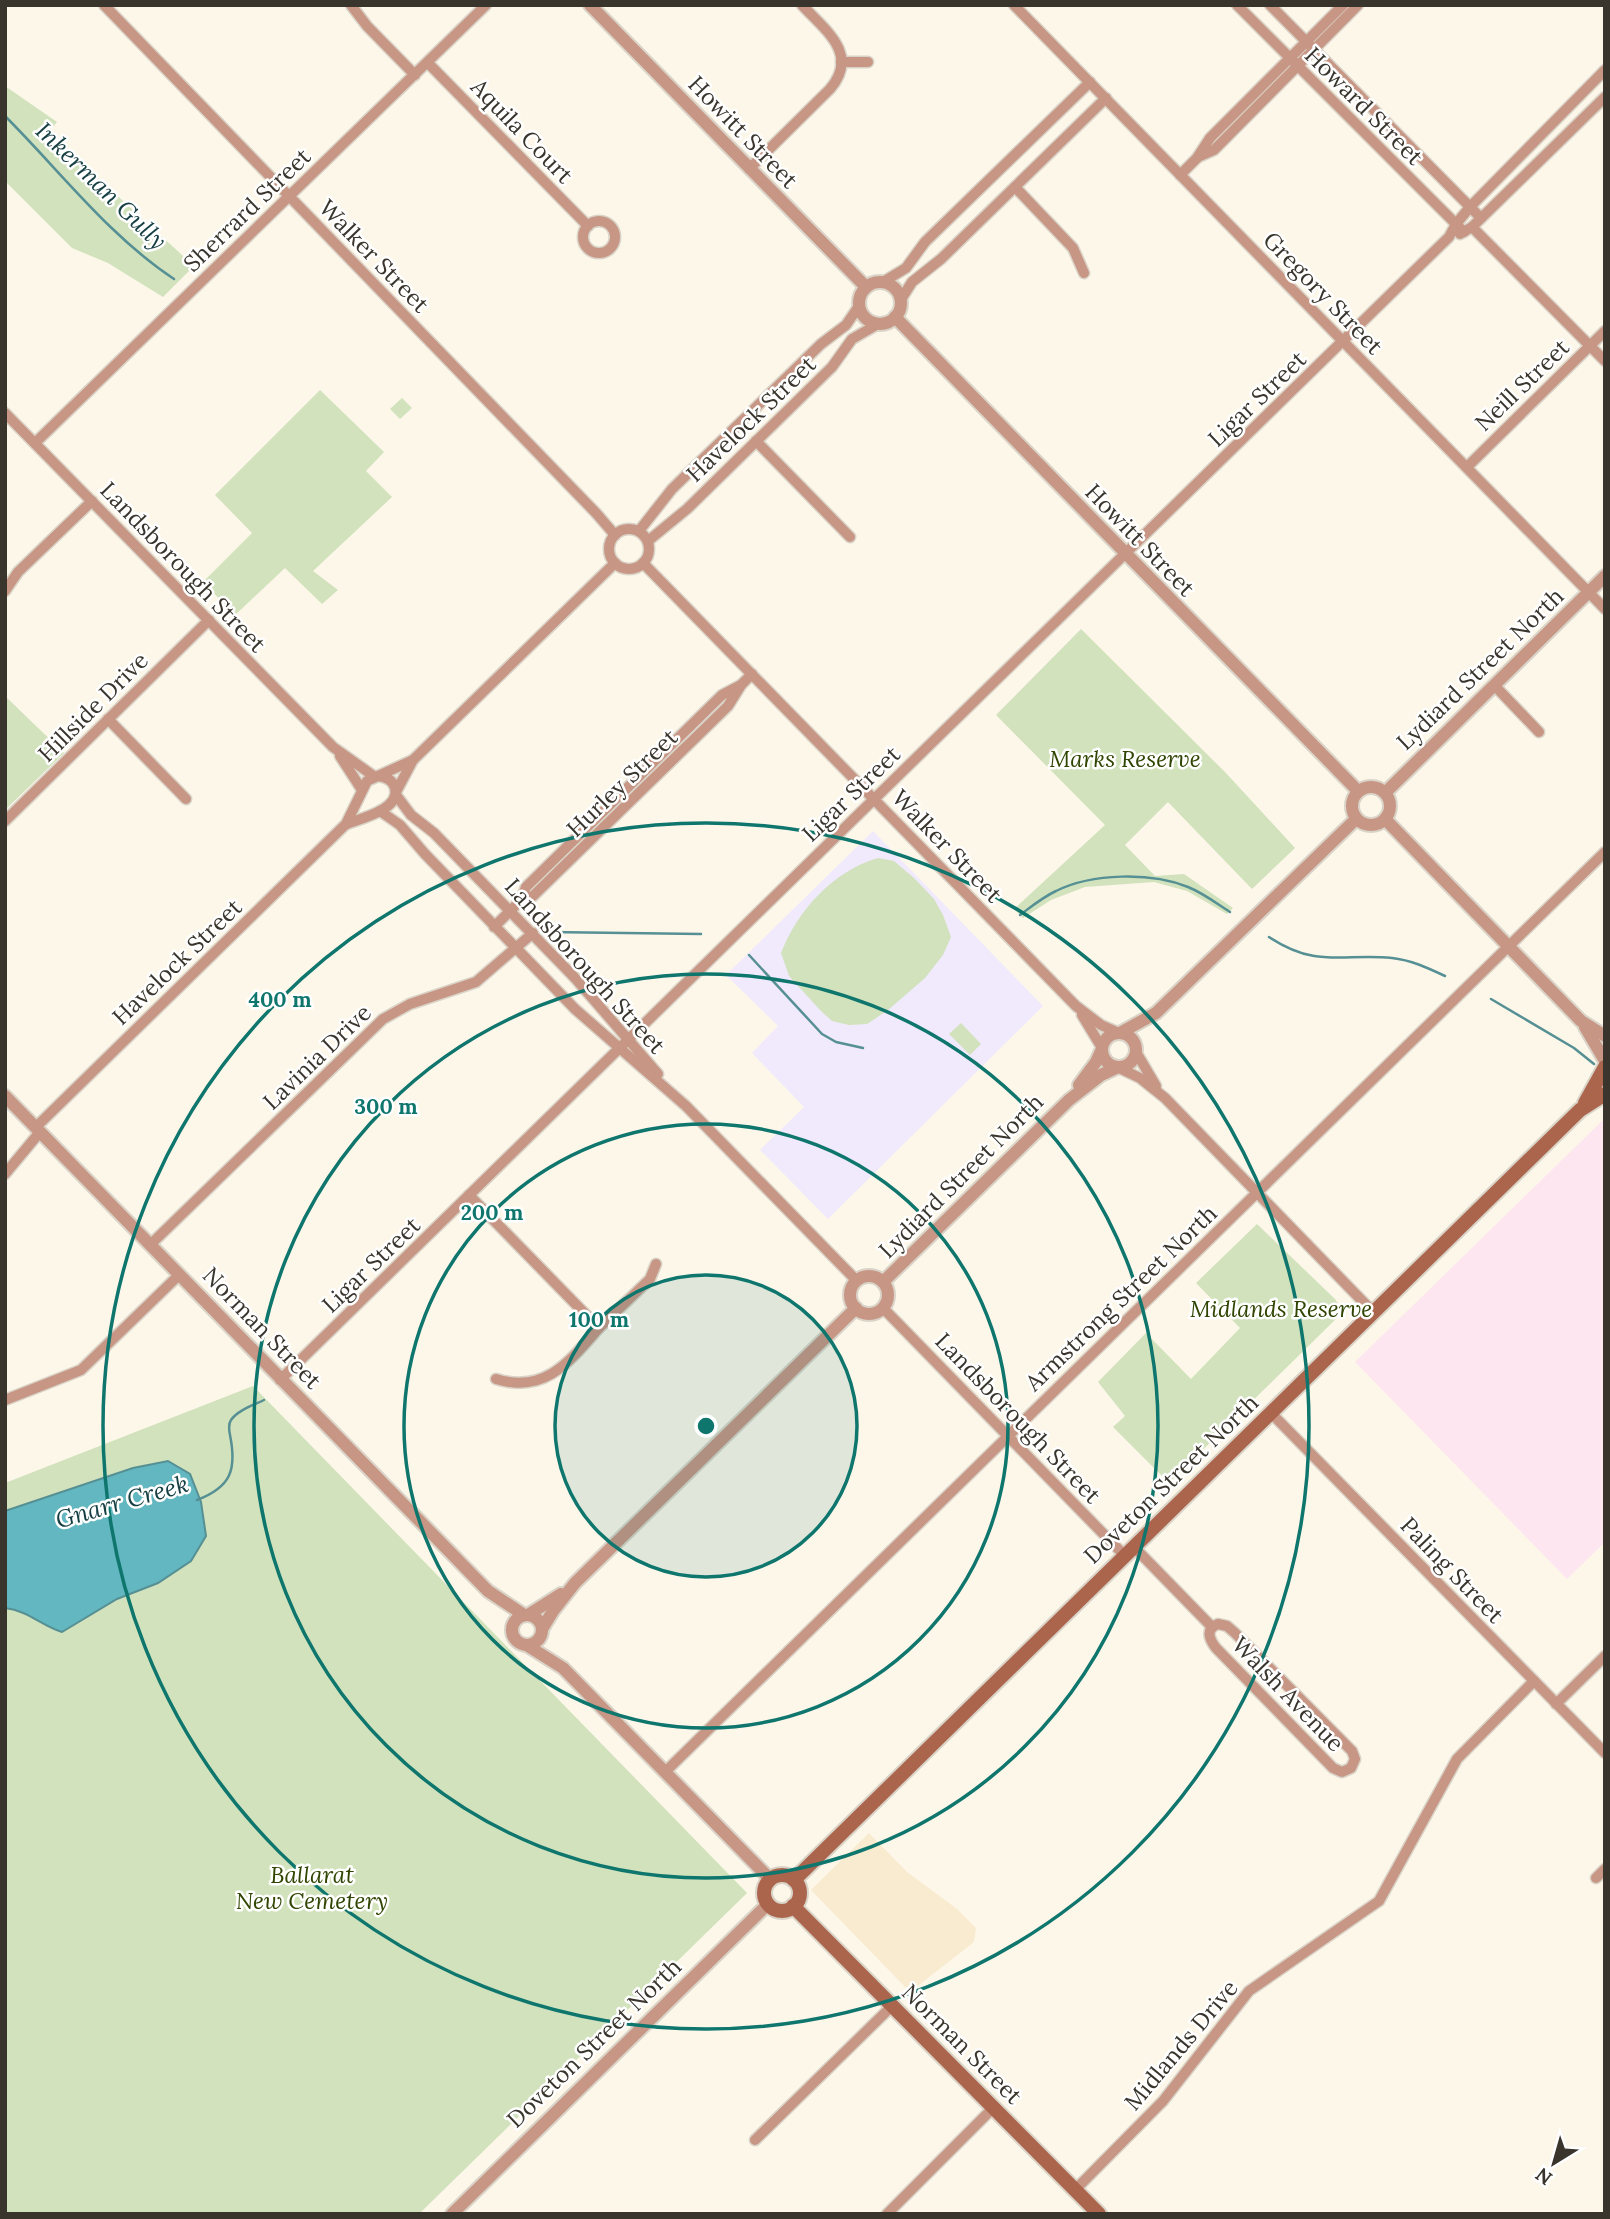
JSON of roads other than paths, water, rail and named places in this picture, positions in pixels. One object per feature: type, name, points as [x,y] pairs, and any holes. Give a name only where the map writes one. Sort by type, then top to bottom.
[{"type":"main road","name":"Doveton Street North","points":[[794,1880],[1580,1110],[1596,1087],[1605,1067]]},
{"type":"main road","name":"Doveton Street North","points":[[1580,1110],[1605,1094]]},
{"type":"main road","points":[[785,1875],[794,1880],[799,1896],[793,1906],[783,1910],[768,1904],[764,1894],[769,1879],[785,1875]]},
{"type":"main road","name":"Norman Street","points":[[793,1906],[1099,2214]]},
{"type":"street","name":"Walker Street","points":[[104,5],[615,535]]},
{"type":"street","points":[[351,5],[367,26],[415,75]]},
{"type":"street","name":"Sherrard Street","points":[[35,443],[486,5]]},
{"type":"street","name":"Howitt Street","points":[[590,5],[866,287]]},
{"type":"street","points":[[749,169],[830,89],[840,74],[841,62],[835,40],[802,5]]},
{"type":"street","name":"Howard Street","points":[[1237,5],[1456,224],[1468,230],[1605,362]]},
{"type":"street","name":"Howard Street","points":[[1270,5],[1481,218]]},
{"type":"street","points":[[1310,46],[1343,5]]},
{"type":"street","points":[[1180,175],[1197,158],[1214,150],[1294,62],[1358,5]]},
{"type":"street","name":"Gregory Street","points":[[1015,6],[1605,609]]},
{"type":"street","points":[[841,62],[868,62]]},
{"type":"street","name":"Aquila Court","points":[[428,63],[588,226]]},
{"type":"street","name":"Ligar Street","points":[[281,1380],[1449,237],[1470,207],[1605,70]]},
{"type":"street","points":[[883,282],[906,268],[923,245],[1090,82]]},
{"type":"street","name":"Ligar Street","points":[[1449,237],[1468,230],[1605,97]]},
{"type":"street","points":[[901,301],[894,288],[883,282],[876,282],[866,287],[860,297],[859,306],[865,318],[878,324],[895,317],[912,282],[941,259],[1106,98]]},
{"type":"street","points":[[1506,171],[1517,183]]},
{"type":"street","points":[[1015,187],[1073,248],[1084,273]]},
{"type":"street","name":"Havelock Street","points":[[639,531],[672,489],[821,344],[846,325],[859,306]]},
{"type":"street","name":"Howitt Street","points":[[895,317],[1358,791]]},
{"type":"street","name":"Havelock Street","points":[[648,541],[687,509],[832,367],[852,338],[878,324]]},
{"type":"street","name":"Neill Street","points":[[1467,467],[1605,331]]},
{"type":"street","name":"Landsborough Street","points":[[5,413],[333,747],[362,791]]},
{"type":"street","points":[[756,441],[850,537]]},
{"type":"street","points":[[5,591],[18,572],[92,501]]},
{"type":"street","points":[[626,529],[639,531],[648,541],[649,553],[643,563],[638,567],[626,569],[615,563],[610,552],[615,535],[626,529]]},
{"type":"street","points":[[413,760],[367,781],[362,791],[364,803],[379,811],[391,805],[413,760],[615,563]]},
{"type":"street","name":"Walker Street","points":[[643,563],[1076,1006],[1101,1025],[1119,1033]]},
{"type":"street","name":"Lydiard Street North","points":[[1385,793],[1605,576]]},
{"type":"street","name":"Hillside Drive","points":[[5,821],[209,620]]},
{"type":"street","name":"Hurley Street","points":[[494,927],[521,900],[526,887],[712,705],[752,674]]},
{"type":"street","points":[[1494,685],[1539,732]]},
{"type":"street","points":[[108,719],[186,799]]},
{"type":"street","name":"Landsborough Street","points":[[333,747],[377,776]]},
{"type":"street","points":[[377,776],[389,779],[396,793]]},
{"type":"street","points":[[1369,786],[1385,793],[1390,806],[1385,819],[1369,825],[1356,818],[1351,806],[1353,796],[1358,791],[1369,786]]},
{"type":"street","name":"Havelock Street","points":[[5,1174],[38,1129],[346,824],[362,791]]},
{"type":"street","name":"Landsborough Street","points":[[396,793],[411,815],[434,833],[533,933],[686,1106],[857,1281]]},
{"type":"street","name":"Landsborough Street","points":[[379,811],[400,825],[494,927],[575,1009],[686,1106]]},
{"type":"street","name":"Havelock Street","points":[[346,824],[379,811]]},
{"type":"street","points":[[1356,818],[1156,1013],[1108,1037],[1102,1049],[1105,1060],[1112,1066],[1140,1078],[1164,1098],[1374,1313]]},
{"type":"street","points":[[1385,819],[1581,1021],[1605,1061]]},
{"type":"street","name":"Armstrong Street North","points":[[665,1772],[1605,852]]},
{"type":"street","name":"Lavinia Drive","points":[[150,1245],[383,1019],[410,1004],[476,982],[533,933]]},
{"type":"street","name":"Walker Street","points":[[1076,1006],[1102,1049]]},
{"type":"street","points":[[1119,1068],[1130,1063],[1156,1013]]},
{"type":"street","points":[[1581,1021],[1605,1036]]},
{"type":"street","points":[[1119,1033],[1132,1038],[1136,1051],[1164,1098]]},
{"type":"street","name":"Lydiard Street North","points":[[1069,1100],[1102,1049]]},
{"type":"street","name":"Lydiard Street North","points":[[883,1282],[1069,1100],[1101,1075],[1119,1068]]},
{"type":"street","name":"Norman Street","points":[[5,1096],[488,1591],[512,1627]]},
{"type":"street","points":[[469,1195],[599,1328]]},
{"type":"street","points":[[496,1378],[509,1383],[525,1384],[544,1378],[559,1369],[650,1279],[656,1264]]},
{"type":"street","points":[[5,1400],[81,1370],[178,1275]]},
{"type":"street","points":[[869,1276],[883,1282],[888,1295],[883,1307],[871,1314],[856,1308],[850,1294],[857,1281],[869,1276]]},
{"type":"street","name":"Landsborough Street","points":[[883,1307],[1008,1436],[1129,1552]]},
{"type":"street","points":[[528,1646],[537,1642],[553,1611],[575,1583],[856,1308]]},
{"type":"street","name":"Paling Street","points":[[1271,1413],[1605,1754]]},
{"type":"street","name":"Walsh Avenue","points":[[1129,1552],[1212,1627]]},
{"type":"street","points":[[575,1583],[516,1620],[512,1627],[516,1641],[563,1668],[769,1879]]},
{"type":"street","name":"Norman Street","points":[[488,1591],[526,1615]]},
{"type":"street","points":[[526,1615],[538,1620],[563,1668]]},
{"type":"street","name":"Walsh Avenue","points":[[1220,1624],[1229,1628],[1352,1751],[1355,1761],[1351,1769],[1339,1771],[1324,1758],[1216,1648],[1209,1637],[1212,1627],[1220,1624]]},
{"type":"street","points":[[1556,1704],[1605,1656]]},
{"type":"street","name":"Midlands Drive","points":[[1075,2190],[1163,2101],[1249,1991],[1379,1901],[1457,1759],[1534,1681]]},
{"type":"street","points":[[1596,1878],[1605,1869]]},
{"type":"street","name":"Doveton Street North","points":[[452,2214],[768,1904]]},
{"type":"street","points":[[755,2140],[892,2006]]},
{"type":"street","points":[[887,2214],[993,2108]]},
{"type":"water","points":[[168,1461],[190,1474],[201,1502],[206,1536],[191,1561],[158,1583],[117,1599],[62,1632],[21,1612],[5,1608],[5,1511],[133,1468]]},
{"type":"waterway","name":"Inkerman Gully","points":[[5,116],[106,223],[150,262],[174,279]]},
{"type":"waterway","name":"Gnarr Creek","points":[[1020,915],[1047,896],[1070,885],[1122,877],[1173,882],[1199,892],[1230,912]]},
{"type":"waterway","points":[[548,932],[701,934]]},
{"type":"waterway","name":"Gnarr Creek","points":[[1269,937],[1302,953],[1330,958],[1399,959],[1445,976]]},
{"type":"waterway","points":[[749,955],[822,1034],[836,1042],[863,1048]]},
{"type":"waterway","name":"Gnarr Creek","points":[[1491,999],[1574,1048],[1594,1064]]},
{"type":"waterway","name":"Gnarr Creek","points":[[197,1500],[217,1489],[229,1476],[233,1458],[229,1427],[231,1420],[264,1400]]},
{"type":"park label","name":"Marks Reserve","points":[[1125,759]]},
{"type":"park label","name":"Midlands Reserve","points":[[1281,1309]]},
{"type":"park label","name":"Ballarat New Cemetery","points":[[312,1888]]}]
